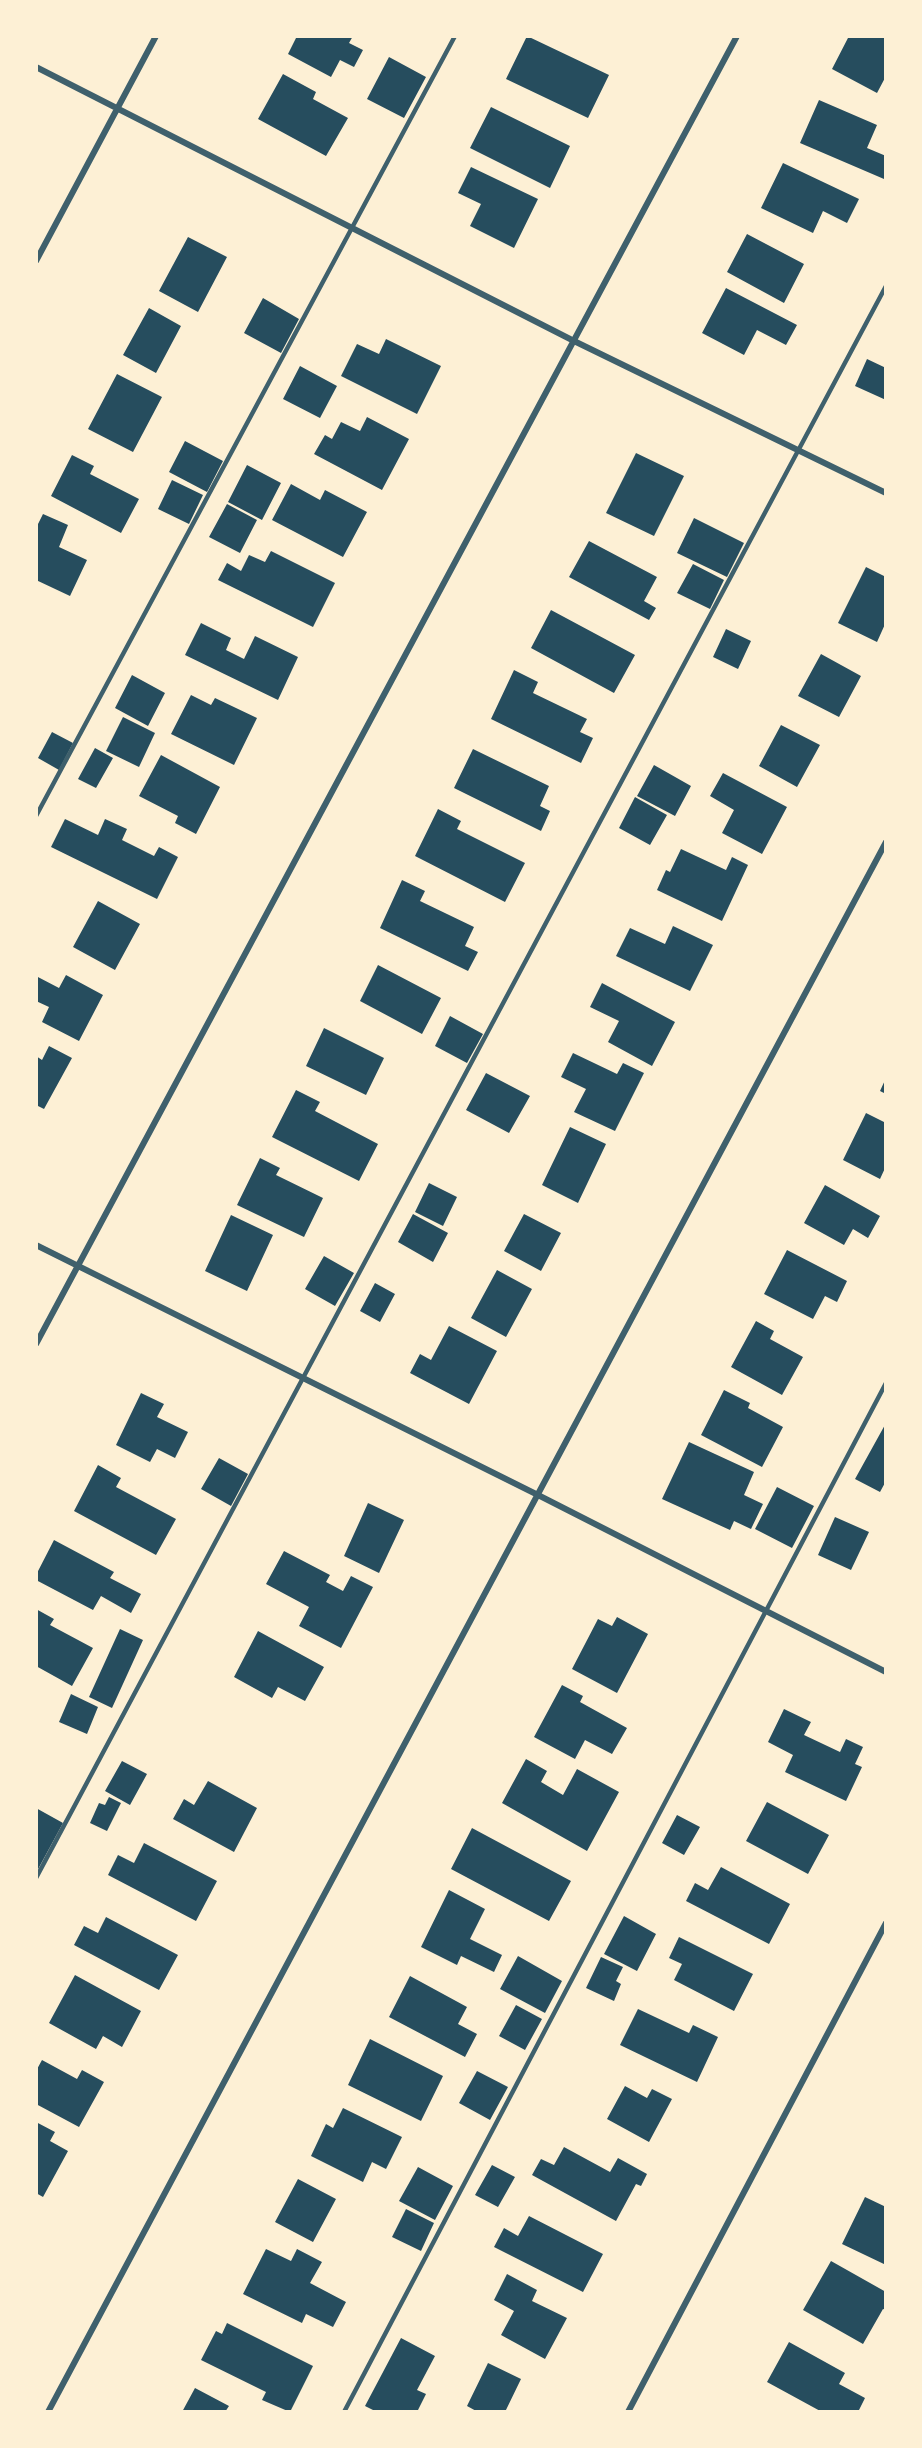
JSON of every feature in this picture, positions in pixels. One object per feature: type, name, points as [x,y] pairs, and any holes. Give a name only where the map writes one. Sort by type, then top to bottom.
[{"type":"street","points":[[36,261],[156,36]]},
{"type":"street","points":[[36,1344],[736,36]]},
{"type":"street","points":[[36,67],[574,342],[886,493]]},
{"type":"street","points":[[48,2412],[886,842]]},
{"type":"street","points":[[36,1245],[538,1495],[886,1672]]},
{"type":"street","points":[[628,2412],[886,1923]]},
{"type":"lane","points":[[36,816],[455,36]]},
{"type":"lane","points":[[36,1878],[304,1380],[886,286]]},
{"type":"lane","points":[[344,2412],[886,1383]]},
{"type":"building","points":[[297,36],[353,36],[349,43],[363,50],[354,67],[340,60],[331,77],[288,54]]},
{"type":"building","points":[[527,36],[609,75],[588,118],[506,79]]},
{"type":"building","points":[[849,36],[880,36],[886,39],[886,76],[877,93],[832,69]]},
{"type":"building","points":[[389,57],[426,77],[404,118],[367,99]]},
{"type":"building","points":[[283,74],[316,92],[313,99],[348,118],[326,156],[258,119]]},
{"type":"building","points":[[819,100],[877,125],[867,148],[886,156],[884,179],[800,143]]},
{"type":"building","points":[[491,107],[570,146],[550,188],[470,148]]},
{"type":"building","points":[[783,163],[859,199],[847,223],[823,211],[813,233],[761,208]]},
{"type":"building","points":[[471,167],[538,199],[514,248],[470,226],[481,204],[458,193]]},
{"type":"building","points":[[747,234],[804,264],[784,303],[727,272]]},
{"type":"building","points":[[188,237],[227,257],[198,312],[159,291]]},
{"type":"building","points":[[726,288],[797,325],[786,345],[757,330],[744,355],[702,333]]},
{"type":"building","points":[[263,298],[299,319],[281,353],[244,333]]},
{"type":"building","points":[[149,308],[181,326],[156,373],[123,355]]},
{"type":"building","points":[[386,339],[441,366],[417,414],[341,376],[357,344],[379,354]]},
{"type":"building","points":[[867,359],[886,368],[886,400],[855,386]]},
{"type":"building","points":[[300,366],[337,386],[320,418],[283,399]]},
{"type":"building","points":[[117,374],[162,397],[133,452],[88,429]]},
{"type":"building","points":[[367,417],[409,439],[382,490],[314,454],[325,435],[332,439],[341,422],[360,431]]},
{"type":"building","points":[[185,441],[223,461],[207,492],[169,472]]},
{"type":"building","points":[[636,453],[684,476],[654,536],[606,513]]},
{"type":"building","points":[[72,455],[94,466],[90,474],[139,499],[121,533],[51,496]]},
{"type":"building","points":[[247,465],[281,483],[262,520],[228,502]]},
{"type":"building","points":[[172,480],[203,495],[189,524],[158,509]]},
{"type":"building","points":[[291,484],[320,500],[325,490],[367,512],[343,557],[272,520]]},
{"type":"building","points":[[227,504],[257,520],[240,553],[209,537]]},
{"type":"building","points":[[43,514],[68,525],[59,547],[87,560],[70,596],[36,580],[36,528]]},
{"type":"building","points":[[694,518],[744,543],[727,577],[677,553]]},
{"type":"building","points":[[589,541],[657,577],[644,601],[656,608],[649,620],[569,577]]},
{"type":"building","points":[[271,551],[335,583],[313,627],[218,580],[227,563],[241,571],[249,555],[265,562]]},
{"type":"building","points":[[693,564],[724,580],[710,609],[677,593]]},
{"type":"building","points":[[866,567],[886,577],[886,622],[877,642],[838,623]]},
{"type":"building","points":[[551,610],[635,655],[614,693],[531,648]]},
{"type":"building","points":[[201,623],[231,638],[226,650],[244,659],[255,636],[298,657],[278,700],[185,655]]},
{"type":"building","points":[[726,629],[751,641],[738,669],[713,657]]},
{"type":"building","points":[[821,654],[861,676],[839,717],[798,696]]},
{"type":"building","points":[[514,670],[538,682],[533,693],[587,719],[580,732],[593,738],[581,763],[491,719]]},
{"type":"building","points":[[132,675],[165,693],[148,726],[115,708]]},
{"type":"building","points":[[191,695],[211,705],[215,698],[257,718],[234,765],[171,734]]},
{"type":"building","points":[[123,717],[155,733],[139,767],[106,751]]},
{"type":"building","points":[[781,725],[820,745],[797,787],[759,766]]},
{"type":"building","points":[[52,732],[73,743],[59,770],[38,758]]},
{"type":"building","points":[[95,748],[113,758],[96,788],[78,779]]},
{"type":"building","points":[[473,749],[549,786],[540,806],[550,811],[541,831],[454,788]]},
{"type":"building","points":[[161,755],[220,787],[196,834],[175,823],[178,816],[139,796]]},
{"type":"building","points":[[654,765],[691,786],[675,816],[637,796]]},
{"type":"building","points":[[723,773],[787,807],[762,854],[722,833],[734,810],[710,796]]},
{"type":"building","points":[[635,797],[667,815],[650,845],[619,828]]},
{"type":"building","points":[[438,809],[461,821],[457,829],[525,863],[505,902],[415,856]]},
{"type":"building","points":[[65,819],[98,835],[105,819],[127,829],[122,840],[154,856],[159,847],[178,857],[157,899],[51,847]]},
{"type":"building","points":[[681,849],[726,870],[732,857],[748,865],[722,921],[657,890],[666,870],[670,872]]},
{"type":"building","points":[[402,880],[425,891],[420,901],[474,927],[465,946],[478,952],[468,971],[380,928]]},
{"type":"building","points":[[98,901],[140,924],[115,970],[73,947]]},
{"type":"building","points":[[673,926],[713,945],[690,991],[616,956],[630,928],[665,944]]},
{"type":"building","points":[[378,965],[441,998],[422,1034],[360,1001]]},
{"type":"building","points":[[66,975],[103,995],[79,1041],[42,1022],[49,1007],[36,1001],[36,976],[59,988]]},
{"type":"building","points":[[602,983],[675,1022],[652,1066],[608,1042],[619,1021],[590,1007]]},
{"type":"building","points":[[450,1016],[483,1034],[467,1063],[435,1046]]},
{"type":"building","points":[[324,1028],[384,1058],[366,1095],[306,1066]]},
{"type":"building","points":[[49,1046],[72,1058],[44,1109],[36,1105],[36,1056],[42,1060]]},
{"type":"building","points":[[573,1053],[617,1074],[623,1063],[644,1073],[615,1131],[574,1112],[586,1089],[561,1077]]},
{"type":"building","points":[[486,1073],[530,1096],[509,1133],[466,1110]]},
{"type":"building","points":[[886,1078],[886,1094],[880,1091]]},
{"type":"building","points":[[296,1090],[320,1102],[315,1111],[378,1144],[359,1181],[272,1137]]},
{"type":"building","points":[[866,1113],[886,1123],[886,1166],[880,1179],[843,1160]]},
{"type":"building","points":[[570,1127],[606,1144],[578,1203],[542,1185]]},
{"type":"building","points":[[260,1158],[280,1168],[276,1175],[323,1198],[304,1237],[237,1205]]},
{"type":"building","points":[[429,1183],[457,1197],[443,1226],[415,1212]]},
{"type":"building","points":[[825,1185],[880,1216],[868,1238],[853,1229],[844,1245],[804,1223]]},
{"type":"building","points":[[413,1214],[448,1233],[433,1262],[398,1242]]},
{"type":"building","points":[[524,1214],[561,1233],[541,1271],[504,1251]]},
{"type":"building","points":[[231,1215],[273,1235],[247,1291],[205,1271]]},
{"type":"building","points":[[787,1250],[847,1281],[837,1302],[825,1296],[813,1319],[764,1294]]},
{"type":"building","points":[[324,1256],[354,1273],[335,1306],[305,1289]]},
{"type":"building","points":[[497,1270],[532,1289],[506,1337],[471,1318]]},
{"type":"building","points":[[375,1283],[395,1294],[380,1322],[360,1311]]},
{"type":"building","points":[[756,1321],[774,1331],[770,1339],[803,1357],[782,1395],[731,1367]]},
{"type":"building","points":[[449,1326],[497,1351],[469,1404],[410,1373],[420,1354],[431,1360]]},
{"type":"building","points":[[724,1390],[750,1403],[748,1408],[783,1427],[762,1467],[701,1435]]},
{"type":"building","points":[[141,1393],[164,1404],[157,1417],[188,1432],[175,1458],[157,1449],[150,1462],[116,1445]]},
{"type":"building","points":[[886,1423],[886,1481],[880,1492],[855,1479]]},
{"type":"building","points":[[689,1442],[754,1472],[744,1495],[763,1504],[751,1529],[734,1521],[730,1530],[662,1499]]},
{"type":"building","points":[[219,1458],[248,1474],[231,1506],[201,1489]]},
{"type":"building","points":[[98,1465],[121,1478],[116,1487],[176,1519],[156,1555],[74,1511]]},
{"type":"building","points":[[777,1487],[814,1506],[792,1548],[755,1529]]},
{"type":"building","points":[[368,1503],[404,1520],[379,1573],[344,1556]]},
{"type":"building","points":[[835,1517],[869,1532],[851,1570],[818,1555]]},
{"type":"building","points":[[54,1540],[114,1572],[110,1578],[141,1594],[131,1613],[101,1596],[93,1610],[36,1580],[36,1575]]},
{"type":"building","points":[[284,1551],[330,1575],[326,1582],[343,1591],[351,1576],[373,1587],[341,1648],[299,1626],[309,1607],[266,1584]]},
{"type":"building","points":[[36,1609],[54,1619],[50,1625],[93,1648],[72,1686],[36,1666]]},
{"type":"building","points":[[617,1617],[648,1634],[617,1693],[572,1669],[598,1619],[612,1626]]},
{"type":"building","points":[[120,1629],[143,1640],[112,1708],[89,1697]]},
{"type":"building","points":[[258,1631],[324,1667],[305,1701],[278,1687],[272,1698],[234,1677]]},
{"type":"building","points":[[562,1685],[583,1696],[580,1702],[627,1728],[612,1754],[585,1740],[575,1759],[534,1737]]},
{"type":"building","points":[[71,1694],[98,1707],[87,1734],[59,1722]]},
{"type":"building","points":[[784,1709],[811,1722],[804,1735],[840,1752],[846,1739],[863,1747],[855,1764],[862,1767],[846,1801],[785,1772],[793,1755],[768,1742]]},
{"type":"building","points":[[526,1759],[547,1771],[541,1782],[563,1795],[577,1769],[619,1792],[587,1851],[502,1803]]},
{"type":"building","points":[[122,1761],[147,1774],[130,1805],[105,1791]]},
{"type":"building","points":[[208,1781],[257,1808],[234,1852],[173,1819],[184,1799],[194,1805]]},
{"type":"building","points":[[109,1797],[121,1803],[107,1831],[90,1823],[99,1803],[105,1805]]},
{"type":"building","points":[[767,1802],[829,1835],[808,1874],[746,1841]]},
{"type":"building","points":[[36,1808],[63,1823],[36,1873]]},
{"type":"building","points":[[677,1815],[700,1827],[684,1855],[662,1843]]},
{"type":"building","points":[[472,1828],[571,1881],[549,1921],[451,1869]]},
{"type":"building","points":[[144,1843],[217,1881],[196,1921],[108,1875],[118,1855],[134,1863]]},
{"type":"building","points":[[721,1867],[790,1904],[769,1944],[686,1901],[695,1883],[708,1890]]},
{"type":"building","points":[[449,1890],[485,1909],[470,1939],[502,1955],[494,1972],[461,1956],[457,1965],[421,1947]]},
{"type":"building","points":[[624,1916],[656,1934],[637,1971],[604,1954]]},
{"type":"building","points":[[106,1917],[178,1955],[159,1990],[74,1945],[84,1926],[98,1933]]},
{"type":"building","points":[[679,1937],[753,1974],[734,2011],[674,1980],[682,1964],[669,1958]]},
{"type":"building","points":[[518,1956],[562,1981],[545,2013],[500,1989]]},
{"type":"building","points":[[601,1957],[623,1967],[616,1981],[621,1984],[614,2001],[586,1988]]},
{"type":"building","points":[[75,1975],[141,2011],[122,2047],[103,2036],[96,2049],[49,2023]]},
{"type":"building","points":[[410,1976],[467,2007],[458,2024],[477,2034],[465,2057],[389,2017]]},
{"type":"building","points":[[516,2005],[542,2019],[525,2050],[499,2036]]},
{"type":"building","points":[[638,2009],[689,2033],[693,2025],[718,2037],[697,2082],[620,2045]]},
{"type":"building","points":[[370,2039],[443,2076],[421,2121],[348,2085]]},
{"type":"building","points":[[42,2060],[77,2079],[82,2070],[104,2082],[79,2127],[36,2104],[36,2071]]},
{"type":"building","points":[[477,2071],[508,2087],[490,2120],[459,2103]]},
{"type":"building","points":[[625,2086],[647,2098],[652,2089],[672,2099],[649,2142],[607,2119]]},
{"type":"building","points":[[343,2108],[402,2137],[386,2169],[372,2162],[363,2182],[311,2156],[326,2124],[333,2128]]},
{"type":"building","points":[[36,2122],[55,2132],[50,2141],[68,2151],[43,2197],[36,2193]]},
{"type":"building","points":[[564,2147],[610,2172],[618,2158],[647,2174],[641,2186],[636,2184],[616,2221],[532,2175],[541,2159],[554,2165]]},
{"type":"building","points":[[492,2165],[515,2177],[498,2207],[475,2195]]},
{"type":"building","points":[[418,2167],[453,2186],[435,2220],[399,2201]]},
{"type":"building","points":[[298,2179],[336,2199],[313,2242],[275,2222]]},
{"type":"building","points":[[865,2197],[886,2207],[884,2218],[886,2219],[886,2265],[842,2244]]},
{"type":"building","points":[[406,2209],[434,2223],[421,2251],[392,2237]]},
{"type":"building","points":[[529,2216],[603,2254],[583,2292],[494,2247],[504,2228],[518,2236]]},
{"type":"building","points":[[266,2249],[291,2261],[297,2249],[322,2262],[310,2283],[346,2302],[333,2327],[306,2314],[302,2323],[243,2294]]},
{"type":"building","points":[[831,2261],[886,2292],[886,2310],[883,2309],[863,2344],[803,2310]]},
{"type":"building","points":[[507,2274],[537,2290],[532,2301],[567,2318],[545,2359],[501,2335],[514,2311],[494,2300]]},
{"type":"building","points":[[227,2323],[313,2366],[290,2412],[262,2400],[266,2392],[201,2360],[216,2331],[222,2334]]},
{"type":"building","points":[[401,2338],[435,2356],[417,2390],[426,2394],[417,2412],[377,2412],[365,2406]]},
{"type":"building","points":[[789,2342],[845,2373],[839,2384],[865,2398],[858,2412],[822,2412],[767,2382]]},
{"type":"building","points":[[488,2363],[521,2379],[505,2412],[478,2412],[467,2406]]},
{"type":"building","points":[[195,2388],[229,2406],[225,2412],[182,2412]]}]
